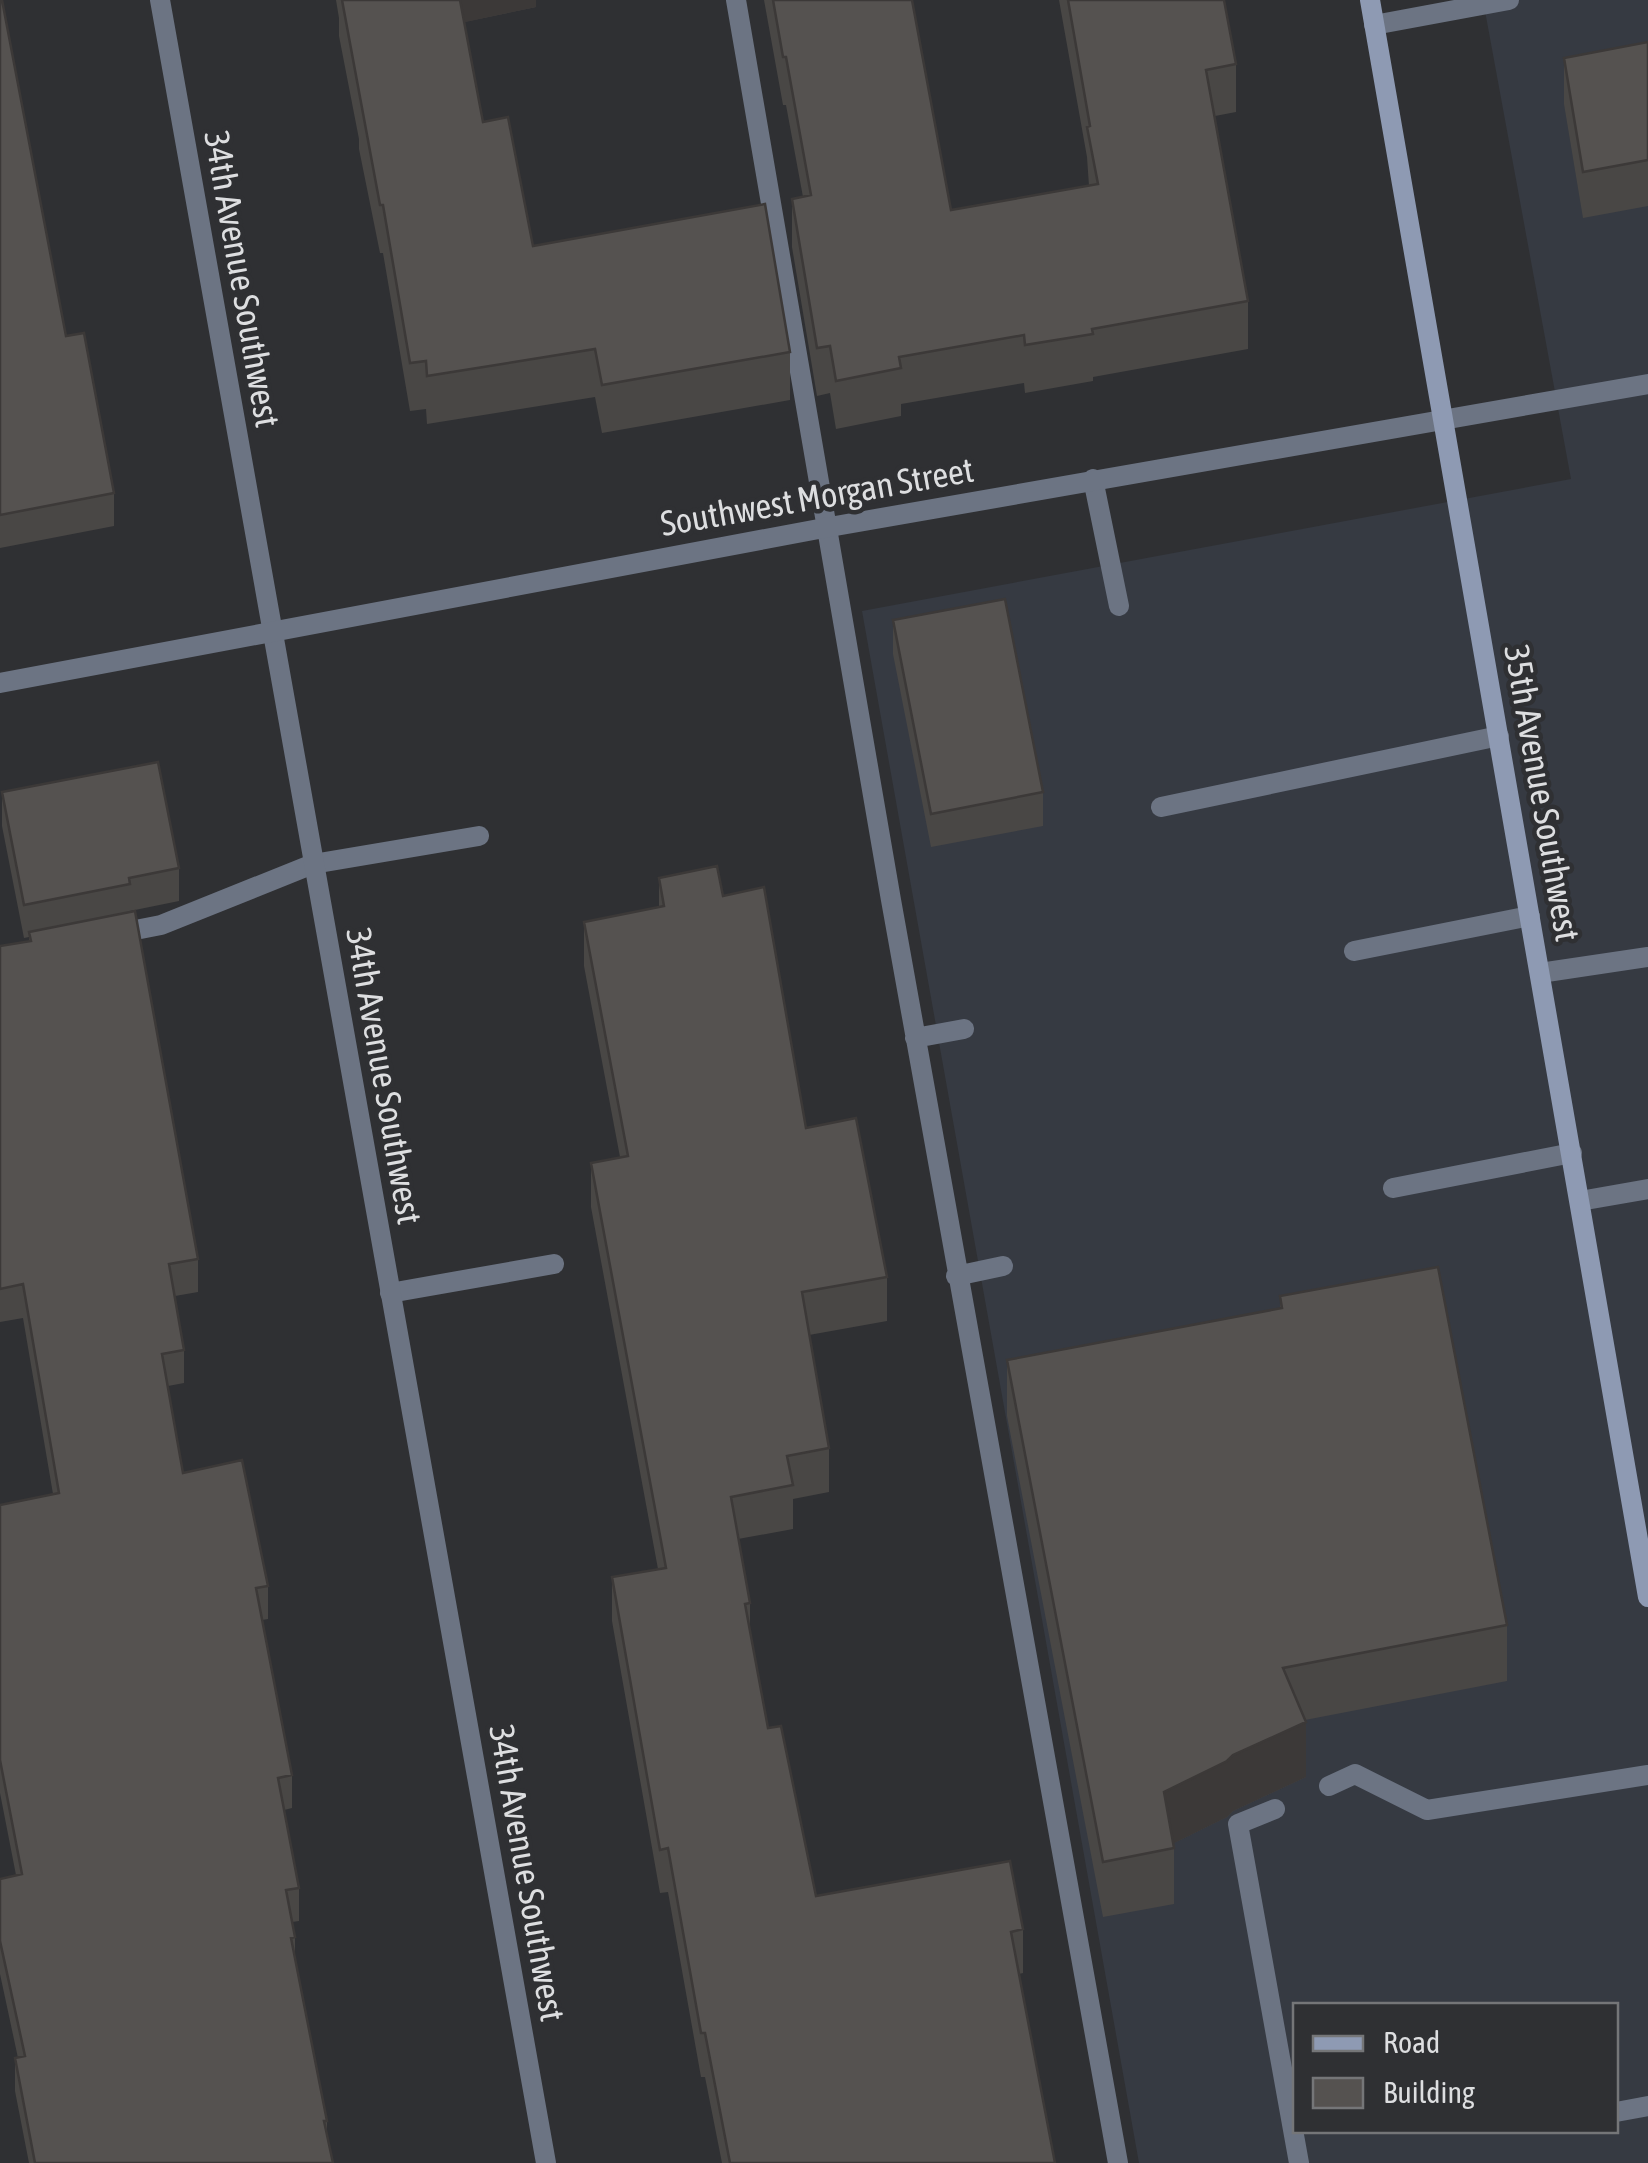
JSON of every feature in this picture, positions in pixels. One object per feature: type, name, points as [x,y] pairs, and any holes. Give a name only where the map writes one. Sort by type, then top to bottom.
[{"type":"main road","name":"35th Avenue Southwest","points":[[1370,0],[1648,1597]]},
{"type":"street","name":"34th Avenue Southwest","points":[[160,0],[546,2163]]},
{"type":"street","points":[[736,0],[956,1276],[1118,2163]]},
{"type":"street","points":[[1374,25],[1509,0]]},
{"type":"street","name":"Southwest Morgan Street","points":[[0,683],[1093,479],[1648,384]]},
{"type":"street","points":[[1093,479],[1119,606]]},
{"type":"street","points":[[1161,807],[1500,736]]},
{"type":"street","points":[[89,939],[161,925],[313,864],[478,836]]},
{"type":"street","points":[[1354,952],[1530,916]]},
{"type":"street","points":[[1540,973],[1648,957]]},
{"type":"street","points":[[914,1038],[964,1029]]},
{"type":"street","points":[[1393,1188],[1572,1153]]},
{"type":"street","points":[[1580,1201],[1648,1189]]},
{"type":"street","points":[[390,1293],[554,1264]]},
{"type":"street","points":[[956,1276],[1004,1266]]},
{"type":"street","points":[[1329,1786],[1356,1774],[1427,1810],[1648,1775]]},
{"type":"street","points":[[1275,1809],[1238,1824],[1293,2125]]},
{"type":"street","points":[[1618,2112],[1648,2106]]},
{"type":"street","points":[[1295,2133],[1300,2163]]},
{"type":"shaded area","points":[[1483,0],[1648,0],[1648,2163],[1139,2163],[862,611],[1571,479]]},
{"type":"building","points":[[0,0],[66,336],[84,333],[114,493],[0,515]]},
{"type":"building","points":[[342,0],[460,0],[483,122],[508,117],[533,246],[765,204],[790,352],[602,385],[595,349],[427,376],[426,361],[410,363]]},
{"type":"building","points":[[773,0],[912,0],[951,210],[1098,184],[1068,0],[1224,0],[1236,64],[1206,70],[1248,301],[1025,345],[1024,335],[899,357],[901,368],[836,381],[830,346],[817,348],[792,199],[811,195]]},
{"type":"building","points":[[1648,42],[1648,160],[1583,172],[1564,58]]},
{"type":"building","points":[[1005,599],[1043,792],[931,814],[893,620]]},
{"type":"building","points":[[158,762],[179,868],[129,878],[130,884],[24,905],[2,792]]},
{"type":"building","points":[[717,866],[723,896],[764,887],[806,1128],[856,1118],[887,1277],[802,1292],[829,1448],[787,1456],[793,1485],[731,1497],[750,1603],[745,1604],[768,1728],[781,1726],[816,1896],[1010,1861],[1023,1929],[1011,1932],[1055,2163],[730,2163],[705,2033],[701,2033],[668,1848],[660,1850],[612,1577],[666,1568],[591,1163],[628,1156],[584,922],[664,906],[659,878]]},
{"type":"building","points":[[135,911],[198,1259],[169,1264],[184,1350],[162,1354],[183,1473],[242,1460],[268,1586],[256,1588],[292,1775],[278,1778],[299,1888],[286,1890],[295,1937],[291,1938],[333,2163],[35,2163],[15,2058],[25,2056],[0,1941],[0,1879],[22,1874],[0,1760],[0,1505],[59,1493],[23,1284],[0,1289],[0,946],[31,941],[29,932]]},
{"type":"building","points":[[1438,1267],[1507,1625],[1283,1668],[1306,1722],[1164,1792],[1174,1848],[1103,1862],[1007,1360],[1282,1308],[1280,1296]]}]
